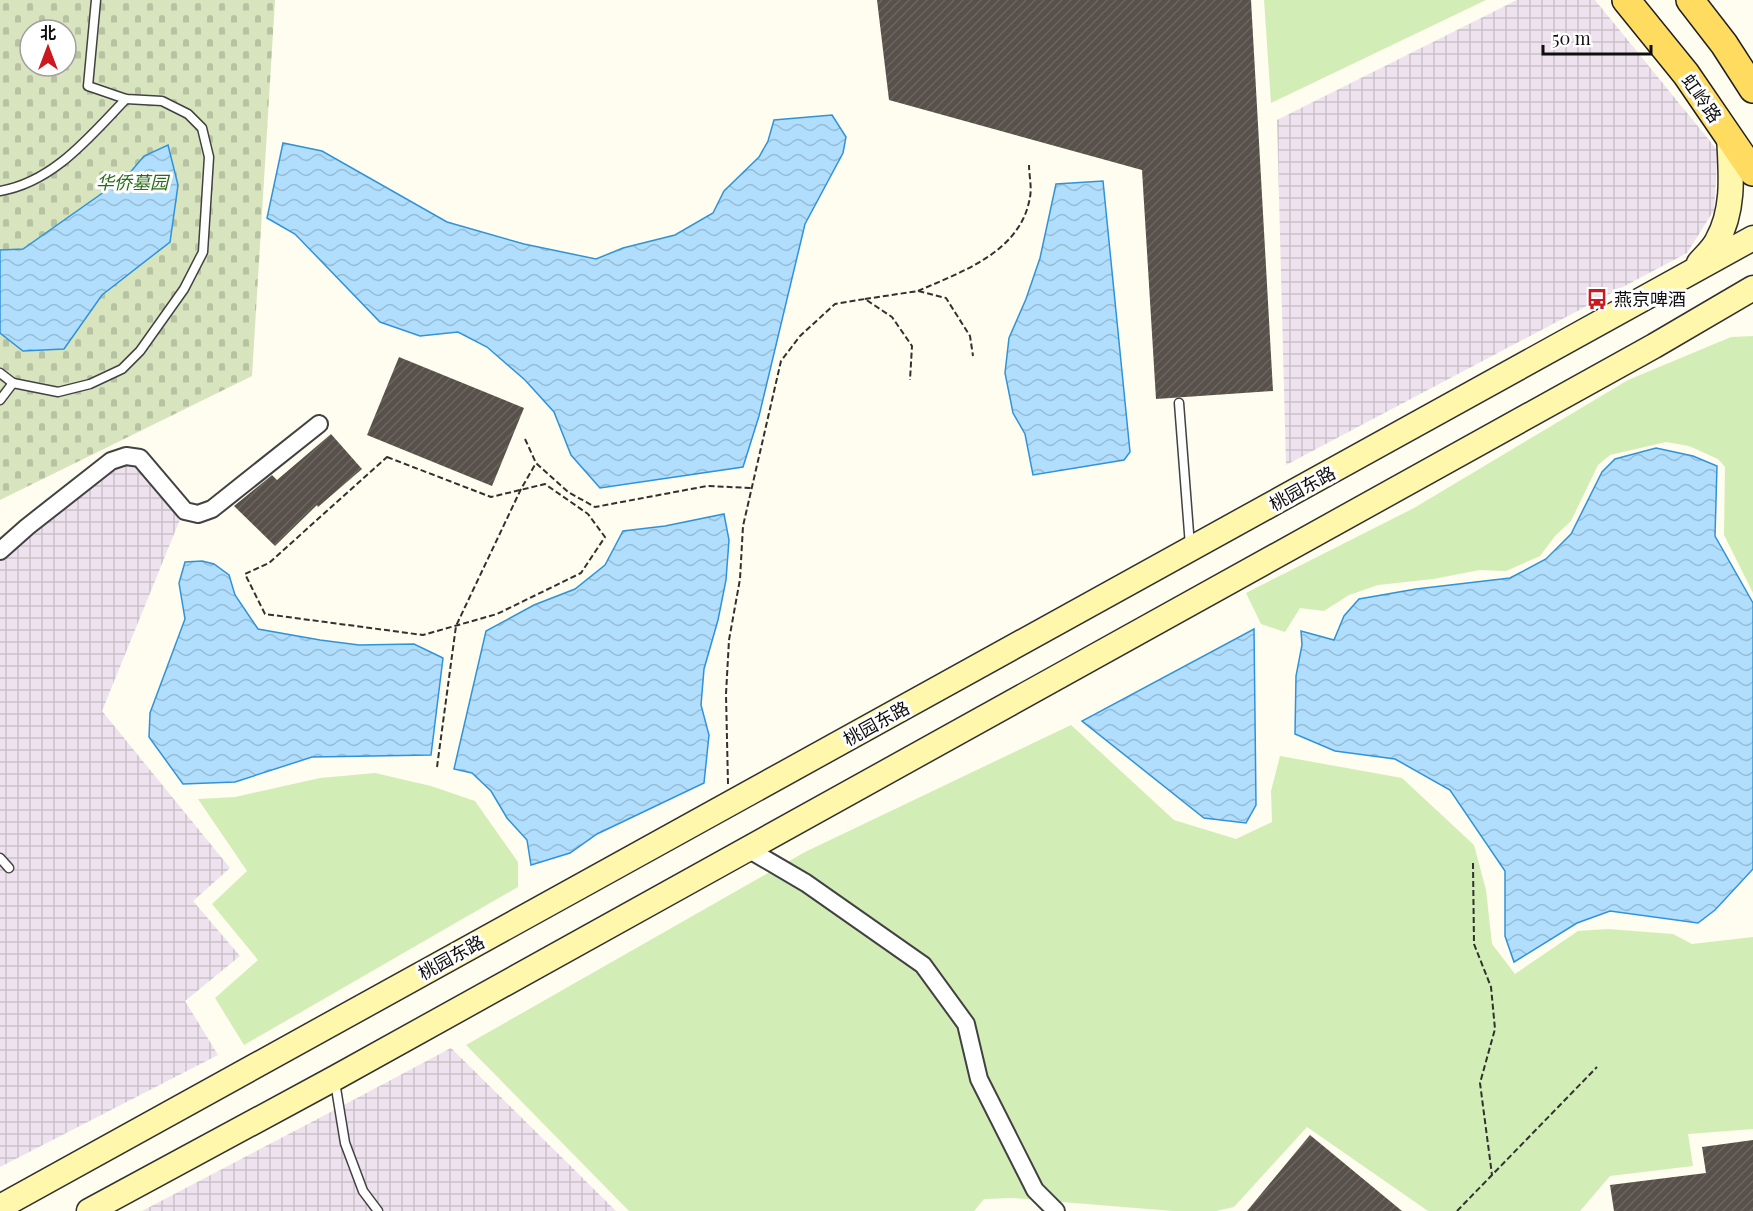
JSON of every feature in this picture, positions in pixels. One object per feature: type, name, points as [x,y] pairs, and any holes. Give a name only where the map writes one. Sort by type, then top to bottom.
[{"type":"main road","name":"虹岭路","points":[[1626,0],[1686,74],[1753,172]]},
{"type":"main road","points":[[1690,0],[1724,44],[1753,89]]},
{"type":"main road","points":[[1689,274],[1717,242],[1730,208],[1729,136]]},
{"type":"main road","name":"桃园东路","points":[[0,1207],[1753,238]]},
{"type":"main road","points":[[88,1211],[335,1078],[1753,288]]},
{"type":"main road","points":[[1708,315],[1753,308]]},
{"type":"street","points":[[0,551],[111,461],[126,456],[140,458],[185,511],[198,514],[212,509],[319,424]]},
{"type":"street","points":[[748,849],[806,882],[923,965],[966,1024],[979,1078],[1035,1190],[1056,1211]]},
{"type":"lane","points":[[0,372],[13,383],[58,392],[90,384],[122,369],[140,351],[184,290],[203,252],[209,157],[202,128],[188,114],[162,101],[126,99],[88,86],[96,0]]},
{"type":"lane","points":[[0,191],[39,178],[70,157],[126,99]]},
{"type":"lane","points":[[0,400],[13,383]]},
{"type":"lane","points":[[1179,403],[1191,550]]},
{"type":"lane","points":[[0,858],[9,868]]},
{"type":"lane","points":[[335,1078],[345,1143],[363,1191],[378,1211]]},
{"type":"path","points":[[728,804],[726,694],[729,640],[740,579],[743,526],[781,360],[800,336],[835,304],[918,291],[963,272],[1000,250],[1019,228],[1030,197],[1029,165]]},
{"type":"path","points":[[918,291],[946,298],[970,336],[974,356]]},
{"type":"path","points":[[865,299],[892,317],[912,346],[910,380]]},
{"type":"path","points":[[525,439],[536,463],[568,492],[595,507],[707,486],[752,488]]},
{"type":"path","points":[[387,457],[491,496],[545,484],[588,514],[605,537],[581,573],[497,614],[456,626],[423,636],[265,614],[245,574],[269,563],[387,457]]},
{"type":"path","points":[[437,767],[456,626],[521,489],[536,463]]},
{"type":"path","points":[[1473,863],[1474,944],[1491,987],[1495,1029],[1480,1083],[1492,1175]]},
{"type":"path","points":[[1457,1211],[1597,1067]]},
{"type":"shaded area","points":[[1517,0],[1595,0],[1718,151],[1714,210],[1687,253],[1286,465],[1277,120]]},
{"type":"shaded area","points":[[120,462],[136,463],[181,517],[102,711],[230,868],[193,901],[240,956],[185,1001],[218,1055],[0,1167],[0,559]]},
{"type":"shaded area","points":[[451,1048],[616,1211],[142,1211],[325,1115]]},
{"type":"green space","name":"华侨墓园","points":[[0,0],[275,0],[252,376],[0,500]]},
{"type":"green space","points":[[1264,0],[1486,0],[1271,103]]},
{"type":"green space","points":[[1753,336],[1753,593],[1724,535],[1725,467],[1718,459],[1689,446],[1666,442],[1610,455],[1598,465],[1571,521],[1555,536],[1540,556],[1506,571],[1480,570],[1433,579],[1378,585],[1349,595],[1324,611],[1300,608],[1285,632],[1261,624],[1246,593],[1414,508],[1628,380],[1731,337]]},
{"type":"green space","points":[[1071,725],[1174,820],[1236,839],[1272,822],[1271,791],[1280,756],[1402,778],[1474,845],[1486,890],[1492,944],[1515,974],[1578,931],[1608,929],[1673,934],[1692,944],[1753,937],[1753,1129],[1688,1134],[1693,1166],[1610,1176],[1580,1211],[1428,1211],[1307,1127],[1234,1207],[1216,1211],[1173,1211],[1012,1198],[984,1199],[974,1211],[629,1211],[466,1045],[805,852]]},
{"type":"green space","points":[[375,773],[431,786],[475,801],[518,862],[518,887],[244,1045],[215,998],[258,960],[212,904],[247,871],[198,799],[235,797],[320,778]]},
{"type":"water","points":[[832,115],[846,137],[843,153],[805,224],[759,416],[743,467],[600,488],[571,455],[554,412],[525,380],[487,347],[458,332],[420,336],[380,322],[295,234],[267,218],[283,143],[322,151],[447,222],[524,244],[596,259],[623,248],[675,235],[713,213],[724,191],[759,157],[768,141],[774,120]]},
{"type":"water","points":[[168,145],[178,185],[170,242],[102,295],[64,349],[23,351],[0,333],[0,250],[23,249],[128,175],[144,156]]},
{"type":"water","points":[[1103,181],[1130,452],[1124,460],[1033,475],[1025,434],[1013,413],[1005,373],[1009,338],[1040,258],[1056,184]]},
{"type":"water","points":[[1656,448],[1693,456],[1717,466],[1715,536],[1753,603],[1753,869],[1715,910],[1698,923],[1610,911],[1577,923],[1514,962],[1505,936],[1505,871],[1450,790],[1395,759],[1335,751],[1295,734],[1296,676],[1302,645],[1301,631],[1334,640],[1344,616],[1359,599],[1416,589],[1510,578],[1546,559],[1571,534],[1602,472],[1615,459]]},
{"type":"water","points":[[724,514],[729,540],[726,580],[718,620],[704,669],[701,705],[709,735],[704,783],[597,834],[570,853],[531,865],[527,840],[507,818],[491,791],[472,773],[454,769],[486,631],[534,605],[575,589],[605,565],[623,531],[665,526]]},
{"type":"water","points":[[202,561],[214,564],[229,575],[235,595],[258,629],[359,645],[414,644],[443,658],[431,755],[312,757],[235,782],[183,784],[149,737],[150,713],[185,619],[179,583],[185,562]]},
{"type":"water","points":[[1254,629],[1256,805],[1246,823],[1204,818],[1082,721]]},
{"type":"building","points":[[877,0],[1251,0],[1273,391],[1156,399],[1142,170],[889,100]]},
{"type":"building","points":[[399,357],[524,408],[492,486],[367,435]]},
{"type":"building","points":[[331,434],[362,469],[318,507],[317,505],[275,546],[234,506],[272,475],[277,480]]},
{"type":"building","points":[[1310,1135],[1402,1211],[1247,1211]]},
{"type":"building","points":[[1753,1140],[1753,1211],[1614,1211],[1610,1185],[1706,1173],[1702,1147]]},
{"type":"place","name":"燕京啤酒","points":[[1597,299]]}]
